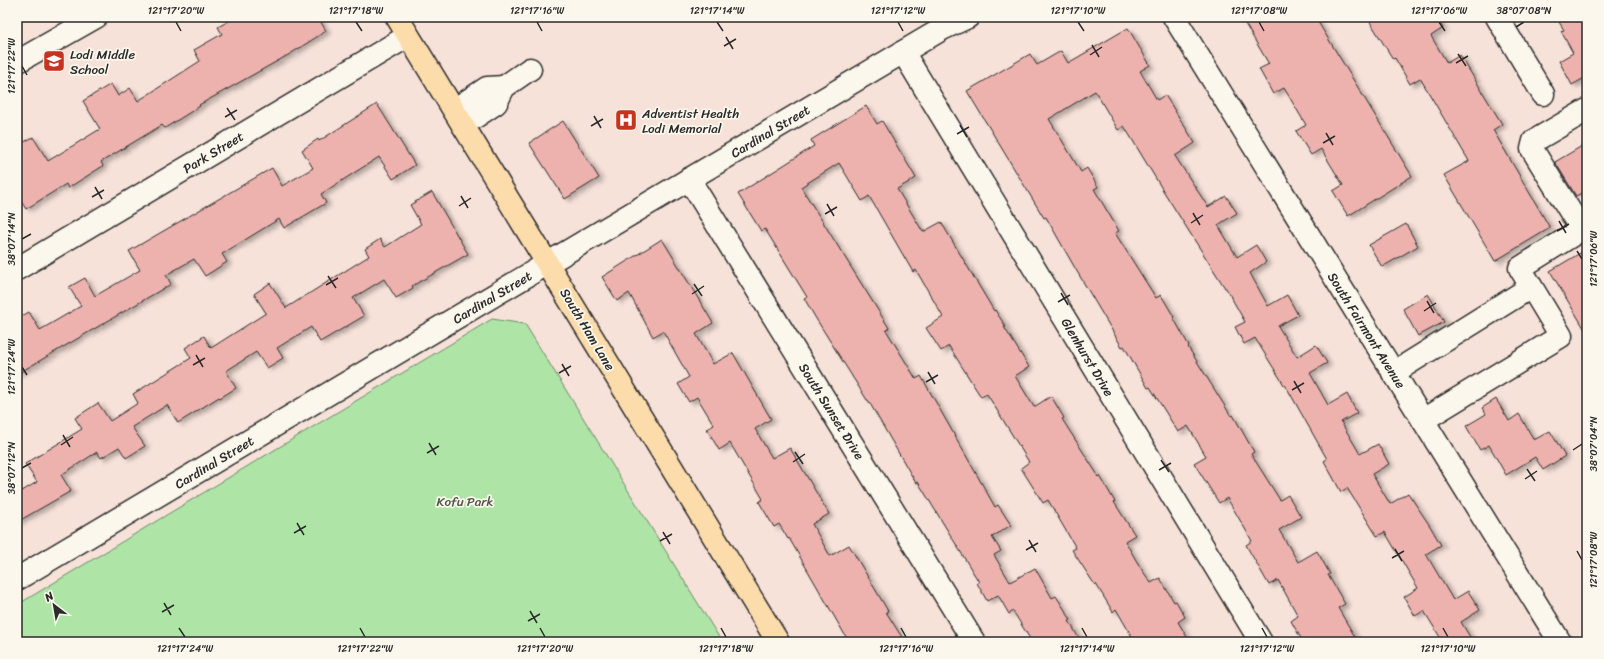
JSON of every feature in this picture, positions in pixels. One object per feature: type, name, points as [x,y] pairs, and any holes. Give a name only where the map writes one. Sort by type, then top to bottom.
[{"type":"main road","name":"South Ham Lane","points":[[396,17],[778,642]]},
{"type":"street","points":[[17,62],[96,17]]},
{"type":"street","name":"Cardinal Street","points":[[17,579],[548,264],[591,236],[942,29],[968,17]]},
{"type":"street","name":"South Fairmont Avenue","points":[[1174,17],[1560,642]]},
{"type":"street","points":[[1498,17],[1543,94]]},
{"type":"street","name":"Park Street","points":[[17,268],[408,36]]},
{"type":"street","name":"Glenhurst Drive","points":[[903,52],[1261,642]]},
{"type":"street","points":[[458,117],[487,88],[504,87],[530,69]]},
{"type":"street","points":[[1422,420],[1561,336],[1520,268],[1584,228],[1532,149],[1534,141],[1587,110]]},
{"type":"street","name":"South Sunset Drive","points":[[689,179],[974,642]]},
{"type":"street","points":[[1394,373],[1531,287]]},
{"type":"green space","name":"Kofu Park","points":[[492,319],[525,324],[722,642],[17,642],[17,605]]},
{"type":"building","points":[[236,17],[318,17],[326,31],[290,54],[199,105],[200,106],[165,128],[162,125],[101,162],[103,166],[68,188],[66,184],[26,209],[17,195],[17,146],[33,137],[48,161],[100,129],[83,101],[111,84],[118,96],[130,88],[138,101],[200,61],[194,50],[222,34],[218,27]]},
{"type":"building","points":[[1241,17],[1315,17],[1412,176],[1348,216],[1333,191],[1343,185],[1321,149],[1311,155],[1296,131],[1306,125],[1284,88],[1273,94],[1259,69],[1269,64]]},
{"type":"building","points":[[1367,17],[1436,17],[1443,28],[1431,36],[1447,63],[1460,55],[1502,124],[1493,130],[1550,228],[1495,261],[1444,175],[1469,161],[1420,78],[1410,84],[1395,58],[1393,59]]},
{"type":"building","points":[[1556,17],[1587,17],[1587,78],[1586,77],[1572,85],[1559,61],[1573,53],[1561,31],[1564,30]]},
{"type":"building","points":[[1128,28],[1150,65],[1140,71],[1157,100],[1165,95],[1195,143],[1175,156],[1208,207],[1226,196],[1237,213],[1218,225],[1237,257],[1256,245],[1266,262],[1250,273],[1268,306],[1287,295],[1298,315],[1278,326],[1297,357],[1316,345],[1327,363],[1310,373],[1328,405],[1347,394],[1357,413],[1341,422],[1360,454],[1378,444],[1389,464],[1372,474],[1390,504],[1408,493],[1441,545],[1426,554],[1453,600],[1468,591],[1480,610],[1461,622],[1473,642],[1443,642],[1424,611],[1415,616],[1404,597],[1418,588],[1385,532],[1377,536],[1347,488],[1341,492],[1324,461],[1327,459],[1287,388],[1255,338],[1244,344],[1235,327],[1245,322],[1226,288],[1164,192],[1124,126],[1118,130],[1095,91],[1049,119],[1081,172],[1087,168],[1098,187],[1094,189],[1119,231],[1115,233],[1156,298],[1161,295],[1174,317],[1189,346],[1188,347],[1231,416],[1233,415],[1254,452],[1251,454],[1280,500],[1288,495],[1301,517],[1279,530],[1298,562],[1317,551],[1330,574],[1328,575],[1345,604],[1338,608],[1358,642],[1303,642],[1291,621],[1298,616],[1278,580],[1269,585],[1246,545],[1252,541],[1227,498],[1219,503],[1194,463],[1206,456],[1188,426],[1178,432],[1150,387],[1148,388],[1124,346],[1122,347],[1046,217],[1044,218],[967,91],[1030,54],[1037,65],[1061,51],[1068,63]]},
{"type":"building","points":[[377,104],[415,165],[393,179],[379,157],[321,194],[326,203],[284,228],[279,219],[222,254],[227,262],[205,276],[194,259],[166,275],[171,284],[17,374],[17,319],[29,312],[40,330],[81,306],[69,287],[85,278],[95,296],[140,270],[129,251],[272,168],[282,186],[313,168],[302,150],[318,139],[319,141]]},
{"type":"building","points":[[866,106],[877,124],[882,121],[916,178],[897,189],[923,232],[941,222],[1029,367],[1015,376],[1034,407],[1051,396],[1064,418],[1062,419],[1099,477],[1100,476],[1114,502],[1135,535],[1125,541],[1140,567],[1151,583],[1160,578],[1174,602],[1176,601],[1185,617],[1178,622],[1190,642],[1135,642],[1116,609],[1113,612],[1096,584],[1095,585],[1072,550],[1076,548],[1048,500],[1043,503],[1021,468],[1029,462],[987,394],[981,397],[949,346],[941,351],[926,328],[943,317],[916,270],[913,272],[869,196],[862,201],[839,163],[801,187],[889,328],[886,330],[916,379],[921,376],[995,507],[998,505],[1011,525],[992,537],[1001,551],[994,555],[1010,582],[1035,568],[1052,598],[1056,596],[1071,620],[1069,621],[1081,642],[1032,642],[1013,611],[1009,614],[998,595],[987,601],[977,583],[979,582],[918,482],[916,483],[868,400],[815,317],[804,298],[807,297],[765,229],[761,231],[738,194],[814,146],[811,140]]},
{"type":"building","points":[[563,121],[599,178],[565,199],[529,143]]},
{"type":"building","points":[[1587,143],[1587,190],[1576,196],[1555,162]]},
{"type":"building","points":[[432,192],[468,254],[412,286],[413,288],[396,298],[384,279],[353,298],[364,316],[320,342],[311,327],[277,348],[283,358],[267,368],[256,352],[226,371],[236,388],[178,423],[167,405],[132,427],[145,446],[126,458],[119,447],[101,458],[97,452],[61,475],[71,491],[17,522],[17,494],[37,482],[25,464],[82,429],[75,418],[98,403],[110,421],[138,403],[133,394],[191,358],[185,348],[204,336],[211,348],[266,313],[254,294],[270,283],[286,308],[369,256],[365,249],[380,239],[385,247],[421,224],[410,205]]},
{"type":"building","points":[[1406,224],[1418,246],[1382,267],[1369,245]]},
{"type":"building","points":[[662,239],[713,323],[696,334],[713,364],[733,353],[771,419],[755,429],[772,458],[790,448],[829,514],[812,524],[830,556],[849,545],[888,611],[886,612],[905,642],[849,642],[789,538],[788,539],[779,524],[774,527],[759,502],[763,499],[730,443],[719,450],[707,429],[714,425],[697,397],[689,402],[678,384],[689,377],[663,331],[653,337],[629,293],[617,301],[602,277]]},
{"type":"building","points":[[1587,249],[1587,333],[1550,271]]},
{"type":"building","points":[[1428,294],[1444,322],[1418,336],[1403,309]]},
{"type":"building","points":[[1496,399],[1509,421],[1519,414],[1534,440],[1550,431],[1565,456],[1543,470],[1535,457],[1506,475],[1489,445],[1480,450],[1466,426],[1486,414],[1482,408]]},
{"type":"place","name":"Lodi Middle School","points":[[54,61]]},
{"type":"place","name":"Adventist Health Lodi Memorial","points":[[626,120]]}]
